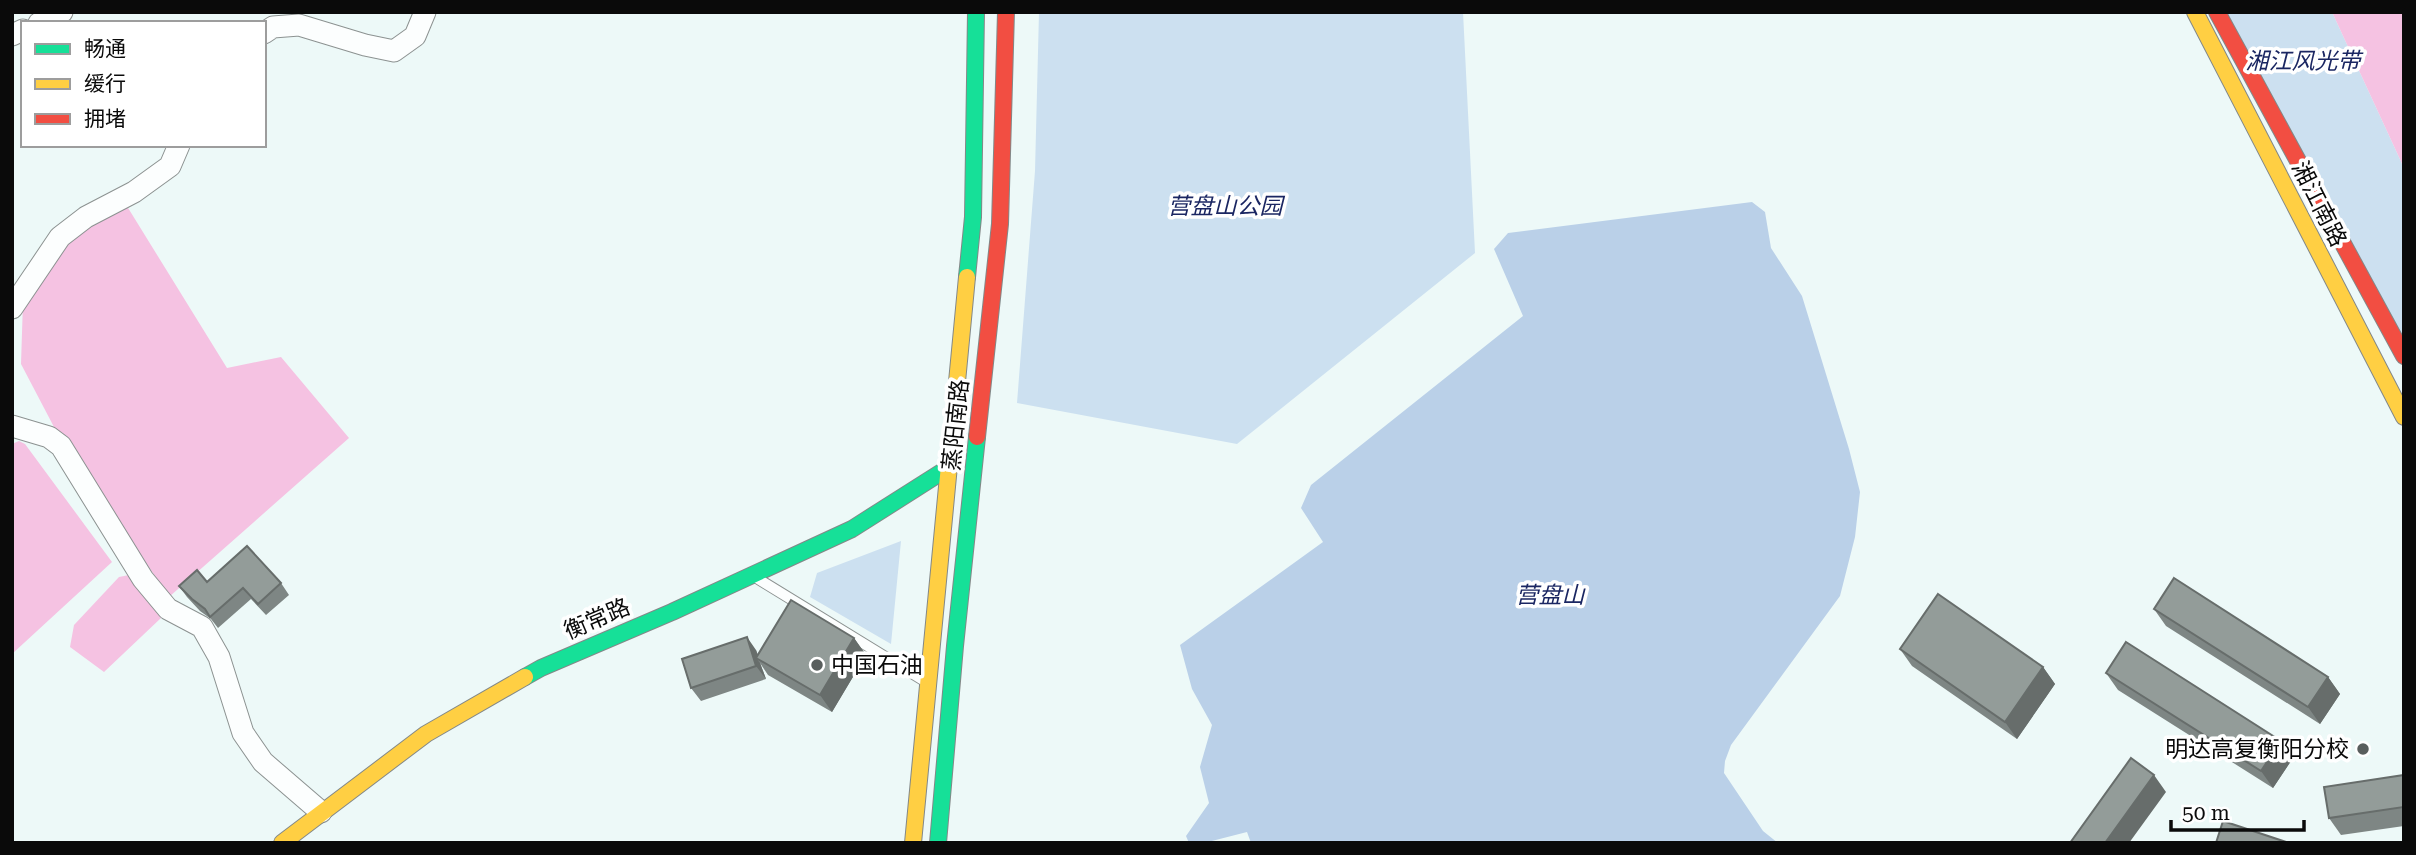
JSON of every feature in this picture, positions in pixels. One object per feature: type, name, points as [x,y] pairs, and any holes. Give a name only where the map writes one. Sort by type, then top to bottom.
[{"type":"main road","name":"蒸阳南路","points":[[913,843],[973,217],[976,12]]},
{"type":"main road","name":"蒸阳南路","points":[[938,843],[955,646],[1000,224],[1006,12]]},
{"type":"main road","name":"湘江南路","points":[[2194,12],[2404,417]]},
{"type":"main road","name":"湘江南路","points":[[2217,12],[2404,356]]},
{"type":"main road","name":"衡常路","points":[[282,843],[426,734],[541,668],[672,612],[852,529],[948,468]]},
{"type":"street","points":[[43,21],[62,12]]},
{"type":"street","points":[[266,32],[273,27],[299,25],[394,51],[415,36],[425,12]]},
{"type":"street","points":[[12,308],[22,298],[60,237],[86,218],[134,192],[170,166],[178,147]]},
{"type":"street","points":[[12,426],[49,437],[61,446],[144,579],[168,610],[202,627],[219,657],[243,733],[263,762],[321,811]]},
{"type":"lane","points":[[752,575],[927,682]]},
{"type":"green space","name":"营盘山公园","points":[[1039,12],[1463,12],[1475,253],[1237,444],[1017,403],[1035,171]]},
{"type":"green space","name":"湘江风光带","points":[[2225,12],[2332,12],[2404,168],[2404,344]]},
{"type":"green space","name":"营盘山","points":[[1752,202],[1765,212],[1771,248],[1802,296],[1860,492],[1855,537],[1840,596],[1731,745],[1725,761],[1724,773],[1763,831],[1778,843],[1251,843],[1247,832],[1204,843],[1189,843],[1186,836],[1209,803],[1200,767],[1212,725],[1192,689],[1180,645],[1323,542],[1301,508],[1311,485],[1523,316],[1494,249],[1508,233]]},
{"type":"green space","points":[[901,541],[891,644],[810,597],[817,573]]},
{"type":"shaded area","points":[[2332,12],[2404,12],[2404,168]]},
{"type":"shaded area","points":[[125,203],[227,368],[281,357],[349,438],[169,597],[54,427],[21,364],[23,302],[66,236]]},
{"type":"shaded area","points":[[19,441],[25,444],[112,562],[12,654],[12,444]]},
{"type":"shaded area","points":[[129,575],[161,618],[104,672],[70,647],[74,625],[119,577]]},
{"type":"building","points":[[247,546],[281,583],[258,604],[243,588],[210,617],[205,609],[179,586],[197,570],[207,582]]},
{"type":"building","points":[[2174,578],[2328,677],[2308,707],[2154,609]]},
{"type":"building","points":[[1938,594],[2043,667],[2005,722],[1900,649]]},
{"type":"building","name":"中国石油","points":[[791,600],[854,638],[820,695],[756,658]]},
{"type":"building","points":[[747,637],[756,666],[691,688],[682,659]]},
{"type":"building","points":[[2126,642],[2281,741],[2261,771],[2106,673]]},
{"type":"building","points":[[2131,758],[2154,775],[2105,843],[2070,843]]},
{"type":"building","points":[[2404,775],[2404,807],[2329,818],[2324,787]]},
{"type":"building","points":[[2223,821],[2289,843],[2216,843]]},
{"type":"traffic: fast","points":[[967,277],[973,217],[976,12]]},
{"type":"traffic: fast","points":[[938,843],[977,437]]},
{"type":"traffic: fast","points":[[525,677],[852,529],[948,468]]},
{"type":"traffic: slow","points":[[2195,12],[2404,417]]},
{"type":"traffic: slow","points":[[913,843],[967,277]]},
{"type":"traffic: slow","points":[[282,843],[426,734],[525,677]]},
{"type":"traffic: jam","points":[[977,437],[1000,224],[1006,12]]},
{"type":"traffic: jam","points":[[2217,12],[2404,356]]},
{"type":"place","name":"中国石油","points":[[817,665]]},
{"type":"place","name":"明达高复衡阳分校","points":[[2363,749]]}]
